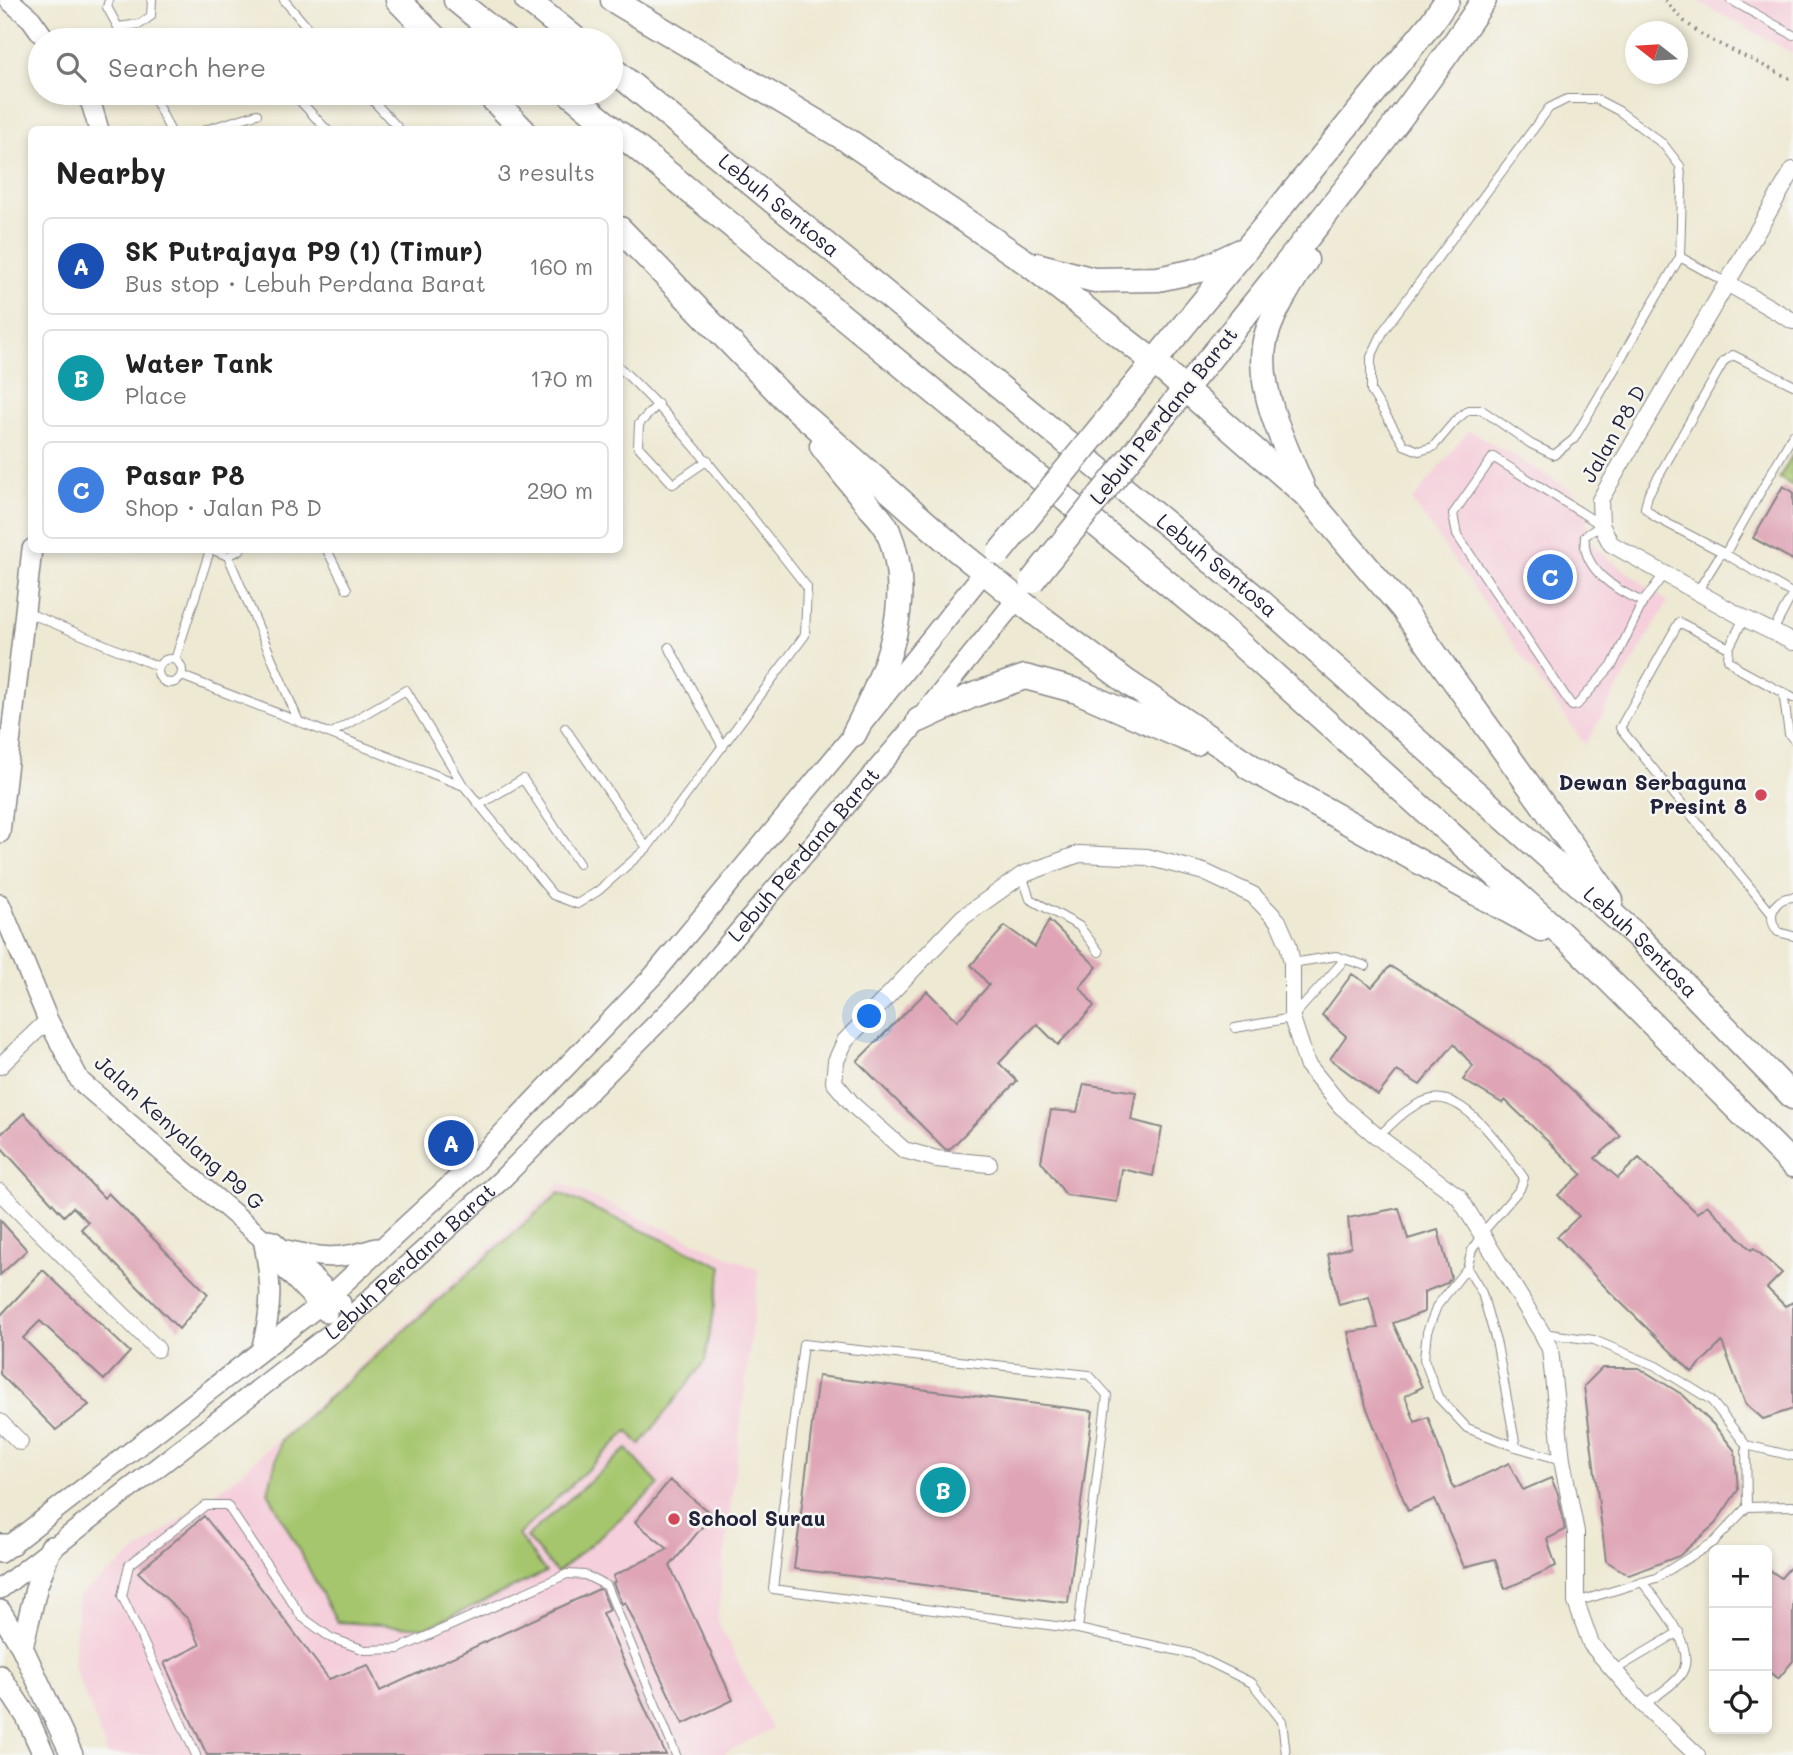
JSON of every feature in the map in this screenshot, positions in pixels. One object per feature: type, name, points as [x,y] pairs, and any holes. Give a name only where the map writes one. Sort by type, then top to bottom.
[{"type":"main road","points":[[398,0],[425,28]]},
{"type":"main road","points":[[456,0],[490,28]]},
{"type":"main road","points":[[527,0],[562,28]]},
{"type":"main road","points":[[613,0],[847,141],[1026,262],[1154,362],[1306,495],[1403,608],[1637,936]]},
{"type":"main road","name":"Lebuh Perdana Barat","points":[[992,562],[1432,22],[1447,0]]},
{"type":"main road","name":"Lebuh Perdana Barat","points":[[1025,590],[1354,181],[1443,61],[1484,0]]},
{"type":"main road","name":"Lebuh Sentosa","points":[[623,78],[1260,601],[1637,936],[1793,1097]]},
{"type":"main road","points":[[499,105],[519,126]]},
{"type":"main road","points":[[584,105],[609,126]]},
{"type":"main road","name":"Lebuh Sentosa","points":[[623,136],[1220,626],[1578,949],[1793,1165]]},
{"type":"main road","points":[[1306,495],[1281,439],[1265,383],[1264,346],[1280,302],[1354,181]]},
{"type":"main road","points":[[623,232],[785,400],[887,529],[900,573],[898,608],[890,656],[877,690],[854,734]]},
{"type":"main road","points":[[1026,262],[1094,281],[1158,279],[1200,270],[1246,248]]},
{"type":"main road","points":[[785,400],[992,562],[1126,682],[1261,773]]},
{"type":"main road","points":[[919,720],[971,696],[1026,677],[1077,691],[1261,773],[1578,949]]},
{"type":"main road","points":[[22,1647],[37,1585],[51,1548]]},
{"type":"main road","points":[[0,1611],[22,1647],[72,1755]]},
{"type":"main road","points":[[0,1676],[27,1717],[44,1755]]},
{"type":"street","points":[[17,3],[37,28]]},
{"type":"street","points":[[91,105],[98,126]]},
{"type":"street","name":"Jalan P8 D","points":[[1601,525],[1600,500],[1793,170]]},
{"type":"street","points":[[1727,283],[1793,321]]},
{"type":"street","points":[[1601,525],[1611,544],[1793,642]]},
{"type":"street","points":[[0,833],[1,801],[31,553]]},
{"type":"street","name":"Lebuh Perdana Barat","points":[[4,1548],[326,1299],[475,1162],[653,976],[854,734],[992,562]]},
{"type":"street","name":"Lebuh Perdana Barat","points":[[0,1589],[346,1321],[500,1181],[683,996],[919,720],[1025,590]]},
{"type":"street","points":[[989,1164],[937,1159],[904,1150],[854,1106],[834,1082],[836,1061],[845,1041],[962,917],[1022,875],[1079,855],[1147,857],[1204,872],[1253,895],[1278,921],[1288,944],[1292,963],[1292,1018],[1307,1064],[1341,1106],[1459,1197],[1483,1232],[1542,1333],[1550,1349],[1562,1460],[1576,1532],[1576,1602],[1591,1644],[1644,1705],[1697,1755]]},
{"type":"street","name":"Jalan Kenyalang P9 G","points":[[0,904],[48,1020],[80,1081],[270,1245],[346,1321]]},
{"type":"street","points":[[0,1066],[48,1020]]},
{"type":"street","points":[[0,1192],[157,1349]]},
{"type":"street","points":[[261,1350],[272,1296],[270,1245],[338,1258],[350,1257],[384,1245]]},
{"type":"street","points":[[0,1422],[20,1442]]},
{"type":"lane","points":[[109,0],[107,7],[118,27],[140,24],[151,16],[152,0]]},
{"type":"lane","points":[[284,0],[308,28]]},
{"type":"lane","points":[[1731,0],[1793,35]]},
{"type":"lane","points":[[1567,99],[1596,99],[1619,111],[1663,144],[1680,166],[1680,257],[1574,439],[1554,455],[1531,444],[1482,410],[1468,410],[1433,447],[1419,451],[1404,445],[1371,391],[1371,357],[1384,330],[1549,108],[1567,99]]},
{"type":"lane","points":[[158,105],[168,126]]},
{"type":"lane","points":[[304,105],[323,126]]},
{"type":"lane","points":[[377,105],[396,126]]},
{"type":"lane","points":[[218,126],[257,114]]},
{"type":"lane","points":[[1680,257],[1727,283]]},
{"type":"lane","points":[[1773,631],[1793,594],[1724,553],[1655,517],[1645,508],[1648,495],[1724,361],[1733,355],[1793,385]]},
{"type":"lane","points":[[332,733],[406,690],[464,786],[553,895],[576,904],[598,891],[646,848],[805,635],[807,587],[708,460],[658,404],[623,371]]},
{"type":"lane","points":[[658,404],[639,424],[638,446],[673,484],[708,460]]},
{"type":"lane","points":[[1697,592],[1724,553],[1793,435]]},
{"type":"lane","points":[[1643,602],[1622,593],[1608,583],[1587,556],[1585,536],[1601,525],[1493,457],[1453,514],[1457,535],[1572,706],[1577,705],[1613,664],[1643,602],[1665,573]]},
{"type":"lane","points":[[175,660],[210,553]]},
{"type":"lane","points":[[220,553],[228,556],[234,553]]},
{"type":"lane","points":[[329,553],[347,589]]},
{"type":"lane","points":[[228,556],[299,722]]},
{"type":"lane","points":[[24,611],[159,667]]},
{"type":"lane","points":[[1744,618],[1729,648],[1728,659],[1739,669],[1793,698]]},
{"type":"lane","points":[[1729,648],[1679,622],[1620,728],[1772,914]]},
{"type":"lane","points":[[670,647],[723,747]]},
{"type":"lane","points":[[175,660],[181,667],[182,676],[177,682],[165,682],[159,675],[159,667],[164,661],[175,660]]},
{"type":"lane","points":[[182,676],[464,786]]},
{"type":"lane","points":[[1783,692],[1789,734],[1793,740]]},
{"type":"lane","points":[[565,727],[646,848]]},
{"type":"lane","points":[[480,805],[523,779],[579,864]]},
{"type":"lane","points":[[1022,875],[1030,899],[1064,915],[1079,926],[1099,951]]},
{"type":"lane","points":[[1793,897],[1777,902],[1772,914],[1772,921],[1778,932],[1793,936]]},
{"type":"lane","points":[[1292,963],[1336,956],[1366,966]]},
{"type":"lane","points":[[1235,1028],[1292,1018],[1345,958]]},
{"type":"lane","points":[[1378,1137],[1407,1110],[1433,1099],[1451,1100],[1466,1110],[1502,1147],[1524,1178],[1520,1189],[1483,1232],[1472,1250],[1467,1268],[1437,1306],[1427,1332],[1424,1359],[1438,1396],[1467,1428],[1516,1447],[1562,1460]]},
{"type":"lane","points":[[1467,1268],[1482,1293],[1497,1345],[1516,1447]]},
{"type":"lane","points":[[1542,1333],[1594,1340],[1656,1366],[1711,1400],[1746,1445],[1747,1507],[1714,1542],[1656,1578],[1576,1602]]},
{"type":"lane","points":[[1078,1629],[1107,1395],[1089,1375],[803,1344],[773,1589],[1078,1629],[1193,1654],[1252,1683],[1282,1721],[1286,1755]]},
{"type":"lane","points":[[1746,1445],[1793,1457]]},
{"type":"lane","points":[[196,1755],[122,1596],[129,1565],[206,1505],[227,1505],[302,1617],[331,1638],[365,1650],[398,1649],[567,1574],[585,1575],[607,1586],[677,1755]]},
{"type":"lane","points":[[1747,1507],[1793,1506]]},
{"type":"lane","points":[[1642,1582],[1679,1632],[1686,1664],[1680,1677],[1644,1705]]},
{"type":"lane","points":[[1613,1671],[1679,1632]]},
{"type":"path","points":[[1665,0],[1684,21],[1705,37],[1793,80]]},
{"type":"shaded area","points":[[1695,0],[1793,0],[1793,54]]},
{"type":"shaded area","points":[[1469,430],[1570,489],[1586,506],[1588,534],[1599,551],[1668,602],[1585,745],[1412,501]]},
{"type":"shaded area","points":[[561,1183],[759,1270],[717,1620],[772,1729],[721,1755],[108,1755],[73,1664],[79,1595],[239,1475]]},
{"type":"green space","points":[[1793,454],[1793,486],[1779,478]]},
{"type":"green space","points":[[559,1193],[722,1266],[705,1361],[640,1445],[628,1431],[518,1535],[546,1572],[426,1628],[337,1622],[268,1492],[281,1440]]},
{"type":"green space","points":[[627,1449],[659,1485],[557,1573],[526,1537]]},
{"type":"building","points":[[1783,486],[1793,492],[1793,560],[1753,538]]},
{"type":"building","points":[[1049,920],[1097,967],[1080,987],[1094,1006],[1058,1045],[1037,1024],[999,1063],[1017,1081],[949,1150],[945,1149],[857,1061],[927,991],[957,1021],[989,985],[971,965],[1005,926],[1035,947]]},
{"type":"building","points":[[1390,966],[1548,1067],[1621,1136],[1595,1158],[1618,1178],[1639,1158],[1697,1213],[1707,1205],[1751,1250],[1754,1248],[1782,1273],[1767,1288],[1785,1306],[1793,1302],[1793,1409],[1763,1419],[1745,1403],[1722,1342],[1692,1372],[1557,1237],[1579,1216],[1558,1195],[1582,1174],[1505,1100],[1502,1103],[1463,1080],[1473,1066],[1454,1044],[1420,1085],[1397,1071],[1378,1095],[1330,1059],[1346,1036],[1322,1015],[1352,974],[1372,987]]},
{"type":"building","points":[[1084,1084],[1136,1092],[1131,1120],[1162,1128],[1153,1176],[1122,1169],[1117,1202],[1066,1195],[1041,1161],[1051,1110],[1077,1112]]},
{"type":"building","points":[[24,1113],[104,1198],[108,1193],[208,1294],[179,1329],[81,1229],[88,1222],[73,1207],[64,1216],[0,1146],[0,1135]]},
{"type":"building","points":[[1399,1208],[1408,1239],[1438,1230],[1451,1277],[1447,1283],[1424,1292],[1424,1312],[1393,1323],[1422,1387],[1405,1396],[1415,1422],[1428,1417],[1454,1489],[1509,1463],[1523,1490],[1551,1478],[1558,1494],[1565,1530],[1547,1539],[1556,1566],[1505,1589],[1495,1559],[1464,1567],[1435,1499],[1408,1511],[1366,1406],[1348,1332],[1378,1328],[1369,1297],[1339,1305],[1328,1254],[1351,1247],[1348,1218]]},
{"type":"building","points":[[0,1220],[27,1250],[0,1275]]},
{"type":"building","points":[[43,1270],[130,1352],[104,1380],[40,1321],[23,1338],[89,1405],[56,1430],[0,1374],[0,1316]]},
{"type":"building","points":[[1602,1368],[1639,1368],[1683,1395],[1714,1425],[1735,1451],[1738,1490],[1715,1524],[1679,1556],[1629,1575],[1606,1561],[1584,1386]]},
{"type":"building","points":[[818,1376],[1093,1411],[1068,1603],[794,1569]]},
{"type":"building","points":[[670,1480],[712,1515],[670,1566],[733,1700],[683,1724],[625,1602],[622,1604],[613,1583],[613,1576],[668,1549],[635,1522]]},
{"type":"building","points":[[204,1516],[329,1679],[368,1665],[380,1691],[599,1589],[610,1610],[602,1613],[666,1755],[207,1755],[164,1663],[200,1645],[189,1620],[138,1572]]},
{"type":"building","points":[[1793,1564],[1793,1661],[1778,1679],[1772,1674],[1772,1572],[1781,1578]]},
{"type":"place","name":"Pasar P8","points":[[1550,577]]},
{"type":"place","name":"Dewan Serbaguna Presint 8","points":[[1761,795]]},
{"type":"place","name":"SK Putrajaya P9 (1) (Timur)","points":[[451,1143]]},
{"type":"place","name":"Water Tank","points":[[943,1490]]},
{"type":"place","name":"School Surau","points":[[674,1519]]}]
